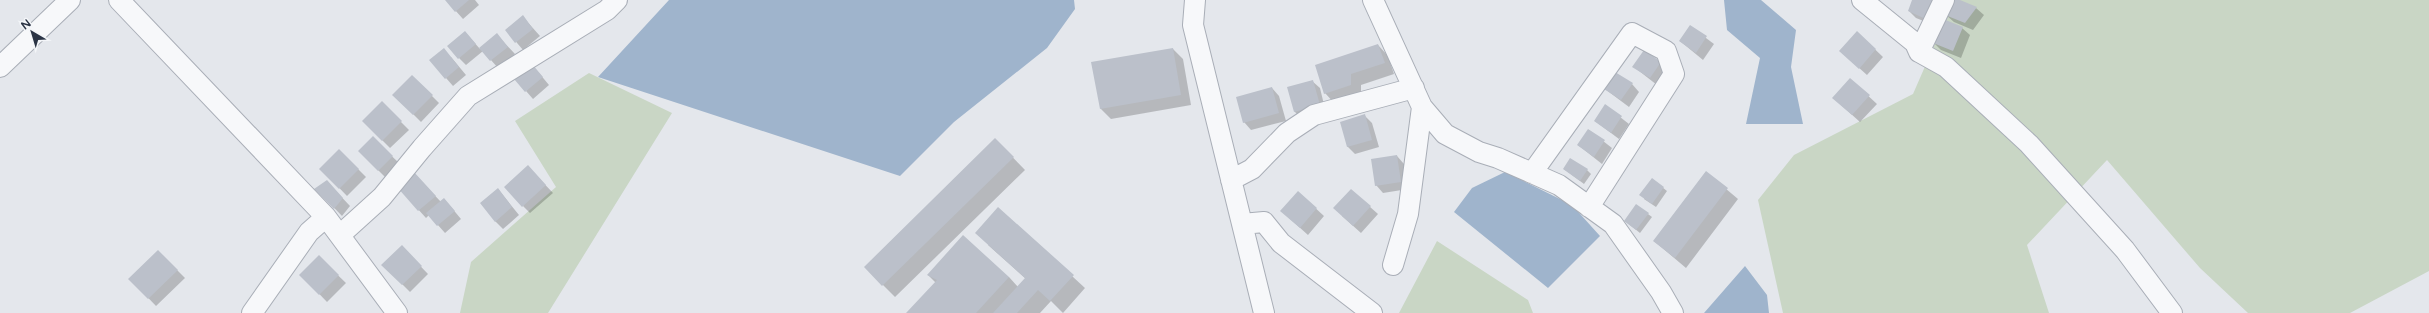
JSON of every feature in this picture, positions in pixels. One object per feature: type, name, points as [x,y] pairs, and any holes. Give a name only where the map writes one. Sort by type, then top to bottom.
[{"type":"street","points":[[0,67],[70,0]]},
{"type":"street","points":[[119,0],[326,217],[397,313]]},
{"type":"street","points":[[340,235],[382,197],[422,148],[468,96],[607,10],[617,0]]},
{"type":"street","points":[[1195,0],[1193,25],[1264,313]]},
{"type":"street","points":[[1373,0],[1422,107],[1446,134],[1479,152],[1559,184],[1613,224],[1661,292],[1673,313]]},
{"type":"street","points":[[1862,0],[1915,43],[1919,52],[1946,67],[2029,144],[2125,250],[2172,313]]},
{"type":"street","points":[[1919,52],[1944,0]]},
{"type":"street","points":[[1532,173],[1632,33],[1666,51],[1674,74],[1589,207]]},
{"type":"street","points":[[1231,180],[1252,169],[1287,133],[1314,115],[1414,88]]},
{"type":"street","points":[[1393,265],[1408,214],[1422,107]]},
{"type":"street","points":[[252,313],[309,232],[326,217]]},
{"type":"street","points":[[1242,224],[1264,222],[1281,243],[1372,313]]},
{"type":"green space","points":[[1954,0],[2429,0],[2429,271],[2350,313],[2248,313],[2200,268],[2107,160],[2027,245],[2049,313],[1783,313],[1758,200],[1794,155],[1913,94]]},
{"type":"green space","points":[[589,73],[672,113],[548,313],[460,313],[471,262],[556,187],[515,121]]},
{"type":"green space","points":[[1437,241],[1528,300],[1533,313],[1399,313]]},
{"type":"water","points":[[669,0],[1074,0],[1075,9],[1047,48],[954,122],[900,176],[598,77]]},
{"type":"water","points":[[1724,0],[1761,0],[1796,30],[1791,67],[1803,124],[1746,124],[1760,58],[1727,30]]},
{"type":"water","points":[[1505,172],[1572,205],[1600,236],[1548,288],[1454,212],[1472,188]]},
{"type":"water","points":[[1745,266],[1767,295],[1769,313],[1704,313]]},
{"type":"building","points":[[445,0],[469,0],[455,12]]},
{"type":"building","points":[[1912,0],[1936,0],[1928,20],[1908,11]]},
{"type":"building","points":[[1951,0],[1960,0],[1977,7],[1965,23],[1945,15]]},
{"type":"building","points":[[523,15],[533,29],[515,43],[505,30]]},
{"type":"building","points":[[1943,19],[1963,27],[1953,51],[1933,43]]},
{"type":"building","points":[[1690,25],[1707,36],[1696,53],[1679,41]]},
{"type":"building","points":[[465,31],[476,44],[458,59],[447,46]]},
{"type":"building","points":[[1857,31],[1876,49],[1859,69],[1839,51]]},
{"type":"building","points":[[497,33],[508,47],[490,61],[479,48]]},
{"type":"building","points":[[1378,44],[1385,63],[1351,74],[1351,85],[1324,94],[1315,65]]},
{"type":"building","points":[[444,48],[459,67],[445,79],[429,60]]},
{"type":"building","points":[[1173,48],[1181,95],[1100,109],[1091,62]]},
{"type":"building","points":[[1644,50],[1661,62],[1650,78],[1632,67]]},
{"type":"building","points":[[532,64],[543,77],[525,92],[514,79]]},
{"type":"building","points":[[1615,72],[1633,83],[1621,100],[1604,89]]},
{"type":"building","points":[[412,75],[433,95],[413,115],[392,95]]},
{"type":"building","points":[[1850,78],[1870,95],[1852,115],[1832,98]]},
{"type":"building","points":[[1313,80],[1320,105],[1294,112],[1287,87]]},
{"type":"building","points":[[1272,87],[1279,113],[1243,123],[1236,97]]},
{"type":"building","points":[[382,101],[402,121],[382,141],[362,121]]},
{"type":"building","points":[[1605,104],[1622,116],[1611,133],[1594,121]]},
{"type":"building","points":[[1365,114],[1372,140],[1347,147],[1340,122]]},
{"type":"building","points":[[1588,129],[1605,140],[1594,157],[1577,145]]},
{"type":"building","points":[[373,136],[393,156],[378,171],[358,151]]},
{"type":"building","points":[[995,138],[1014,157],[882,286],[864,267]]},
{"type":"building","points":[[339,149],[359,169],[339,189],[319,169]]},
{"type":"building","points":[[1397,155],[1401,182],[1375,186],[1371,159]]},
{"type":"building","points":[[1570,158],[1588,169],[1580,181],[1563,169]]},
{"type":"building","points":[[528,165],[546,185],[522,207],[504,187]]},
{"type":"building","points":[[1706,171],[1728,188],[1675,258],[1653,241]]},
{"type":"building","points":[[414,172],[436,196],[418,211],[397,187]]},
{"type":"building","points":[[1652,178],[1664,187],[1652,204],[1639,195]]},
{"type":"building","points":[[327,180],[343,198],[334,209],[314,189]]},
{"type":"building","points":[[498,188],[512,207],[495,222],[480,203]]},
{"type":"building","points":[[1351,189],[1371,206],[1353,226],[1333,208]]},
{"type":"building","points":[[1298,191],[1317,208],[1300,228],[1280,211]]},
{"type":"building","points":[[444,198],[455,211],[437,226],[426,213]]},
{"type":"building","points":[[1636,204],[1649,213],[1636,230],[1624,221]]},
{"type":"building","points":[[998,207],[1074,275],[1050,301],[1038,290],[1017,313],[993,313],[1025,278],[975,233]]},
{"type":"building","points":[[963,235],[1009,277],[976,313],[906,313],[937,280],[927,275]]},
{"type":"building","points":[[402,245],[422,266],[402,285],[381,265]]},
{"type":"building","points":[[158,250],[178,270],[148,299],[128,279]]},
{"type":"building","points":[[319,255],[339,275],[319,295],[299,275]]}]
